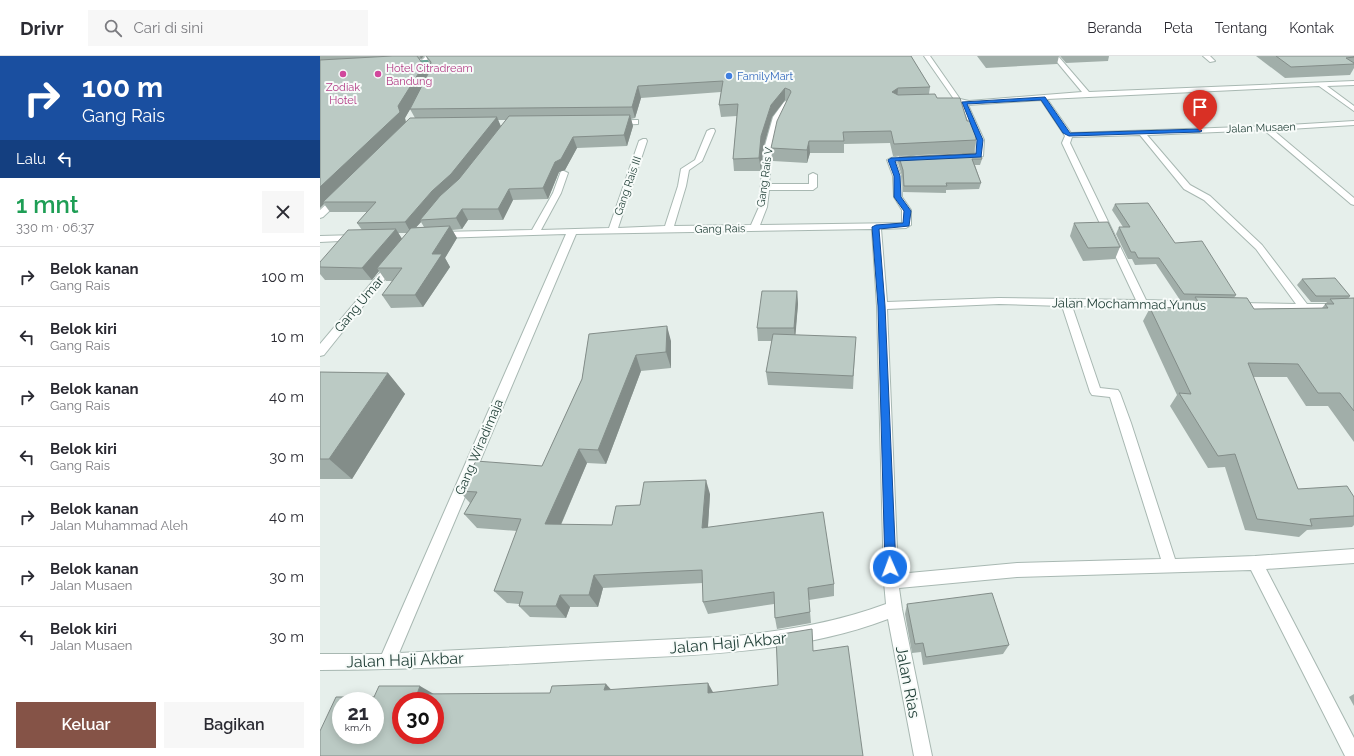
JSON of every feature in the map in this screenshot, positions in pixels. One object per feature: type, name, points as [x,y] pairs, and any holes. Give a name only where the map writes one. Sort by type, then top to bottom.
[{"type":"main road","points":[[399,64],[454,60]]},
{"type":"street","points":[[426,90],[430,83],[432,74],[423,62],[430,56]]},
{"type":"street","points":[[927,56],[960,102],[980,140],[979,156],[955,157]]},
{"type":"street","points":[[1055,56],[1087,94]]},
{"type":"street","points":[[1206,56],[1212,61]]},
{"type":"street","points":[[960,102],[1043,98],[1087,94],[1354,83]]},
{"type":"street","points":[[1321,85],[1354,109]]},
{"type":"street","points":[[1043,98],[1065,132],[1069,134],[1066,143],[1143,304]]},
{"type":"street","name":"Gang Rais V","points":[[754,228],[763,207],[768,149],[778,117],[786,103]]},
{"type":"street","points":[[610,123],[635,122]]},
{"type":"street","name":"Jalan Musaen","points":[[1069,134],[1142,133],[1354,123]]},
{"type":"street","points":[[1266,128],[1354,202]]},
{"type":"street","points":[[669,230],[682,186],[684,169],[698,161],[711,131]]},
{"type":"street","points":[[1142,133],[1187,187],[1207,198],[1259,247],[1304,308]]},
{"type":"street","name":"Gang Rais III","points":[[612,231],[643,141]]},
{"type":"street","name":"Gang Rais","points":[[428,236],[451,234],[876,227],[906,225],[908,211],[898,197],[897,176],[891,160],[923,158]]},
{"type":"street","points":[[535,233],[557,193],[564,173]]},
{"type":"street","points":[[764,187],[813,186],[813,175]]},
{"type":"street","points":[[320,215],[344,191]]},
{"type":"street","points":[[876,227],[882,306],[891,582],[894,609]]},
{"type":"street","name":"Gang Wiradimaja","points":[[387,662],[572,232]]},
{"type":"street","points":[[320,239],[367,238]]},
{"type":"street","name":"Gang Umar","points":[[320,352],[399,255]]},
{"type":"street","name":"Jalan Mochammad Yunus","points":[[882,306],[999,301],[1304,308],[1354,307]]},
{"type":"street","points":[[1066,302],[1096,392],[1114,393],[1125,423],[1170,566]]},
{"type":"street","points":[[891,582],[1017,570],[1255,563],[1354,556]]},
{"type":"street","points":[[1255,563],[1354,756]]},
{"type":"street","name":"Jalan Haji Akbar","points":[[320,662],[387,662],[714,646],[763,642],[823,632],[867,620],[894,609]]},
{"type":"street","name":"Jalan Rias","points":[[894,609],[923,756]]},
{"type":"building","points":[[417,56],[422,63],[420,71],[398,106],[400,112],[320,187],[320,60]]},
{"type":"building","points":[[426,56],[911,56],[930,87],[898,88],[892,92],[898,95],[935,94],[937,98],[960,98],[967,121],[972,121],[976,134],[976,140],[894,144],[891,131],[843,132],[844,141],[809,141],[807,150],[771,148],[777,121],[791,92],[785,88],[771,105],[761,136],[759,158],[733,159],[738,104],[719,105],[723,81],[638,86],[632,107],[410,109],[429,72],[431,62]]},
{"type":"building","points":[[1276,56],[1354,56],[1346,58],[1354,64],[1291,67]]},
{"type":"building","points":[[630,115],[624,135],[573,137],[561,159],[555,162],[543,188],[509,189],[498,209],[462,209],[456,218],[420,220],[440,196],[459,179],[509,116]]},
{"type":"building","points":[[497,117],[451,174],[432,191],[405,222],[357,223],[376,202],[323,202],[410,118]]},
{"type":"building","points":[[980,153],[982,159],[972,159],[981,183],[946,183],[947,186],[904,186],[903,170],[899,157]]},
{"type":"building","points":[[1148,203],[1175,243],[1202,241],[1236,295],[1184,294],[1159,258],[1138,258],[1135,252],[1131,252],[1119,227],[1130,227],[1115,204]]},
{"type":"building","points":[[1108,222],[1120,247],[1088,248],[1074,223]]},
{"type":"building","points":[[450,226],[432,254],[442,254],[415,295],[382,295],[402,268],[377,268],[411,228]]},
{"type":"building","points":[[396,229],[362,268],[320,267],[320,262],[348,230]]},
{"type":"building","points":[[1335,278],[1350,296],[1316,296],[1302,279]]},
{"type":"building","points":[[762,291],[797,291],[794,328],[757,328]]},
{"type":"building","points":[[1195,297],[1247,298],[1254,309],[1328,308],[1325,304],[1334,304],[1330,299],[1354,298],[1354,411],[1340,393],[1318,393],[1298,364],[1248,363],[1298,489],[1347,486],[1354,497],[1354,516],[1310,519],[1312,526],[1257,519],[1235,454],[1218,456],[1179,393],[1191,394],[1150,308],[1202,307]]},
{"type":"building","points":[[667,326],[666,352],[636,355],[598,450],[579,449],[545,524],[612,525],[616,506],[640,505],[644,482],[706,480],[702,528],[823,512],[834,584],[808,588],[810,612],[775,618],[774,592],[703,602],[702,570],[594,575],[589,595],[560,595],[556,606],[519,606],[523,592],[494,591],[521,519],[464,514],[477,492],[459,491],[476,461],[542,466],[582,379],[589,334]]},
{"type":"building","points":[[773,334],[856,337],[853,376],[766,372]]},
{"type":"building","points":[[320,372],[388,373],[329,459],[320,459]]},
{"type":"building","points":[[992,593],[1009,645],[926,657],[923,643],[915,644],[907,604]]},
{"type":"building","points":[[812,629],[813,651],[848,646],[863,756],[320,756],[320,731],[332,706],[332,744],[384,744],[384,692],[376,692],[379,686],[420,686],[418,692],[392,692],[392,744],[444,744],[444,694],[550,693],[552,686],[606,684],[604,690],[708,683],[708,693],[778,685],[776,635]]},
{"type":"place","name":"Zodiak Hotel","points":[[343,74]]},
{"type":"place","name":"Hotel Citradream Bandung","points":[[378,74]]},
{"type":"place","name":"FamilyMart","points":[[729,76]]},
{"type":"route","points":[[890,567],[884,412],[882,306],[878,237],[876,227],[906,225],[908,211],[898,197],[897,176],[891,160],[979,156],[980,140],[964,103],[1043,98],[1065,132],[1075,135],[1200,131]]}]
